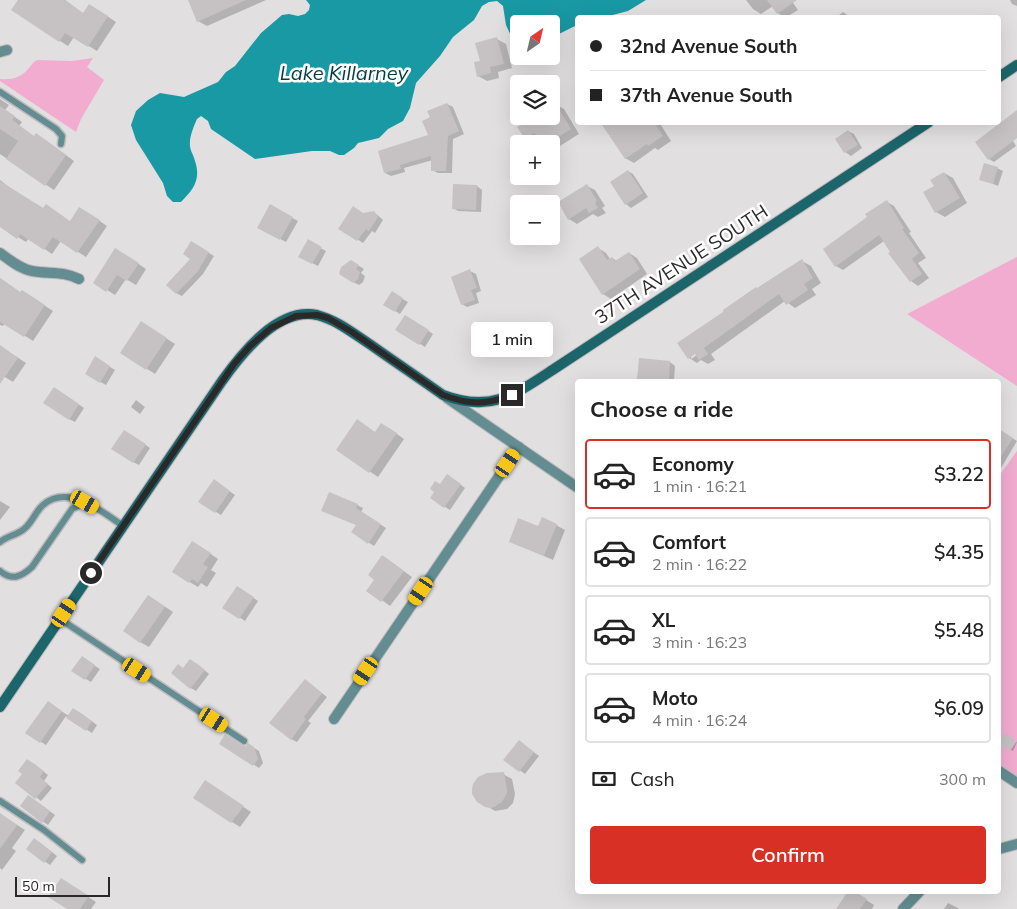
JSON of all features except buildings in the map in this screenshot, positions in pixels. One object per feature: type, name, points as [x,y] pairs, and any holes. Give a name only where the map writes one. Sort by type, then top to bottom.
[{"type":"street","points":[[1001,76],[1017,65]]},
{"type":"street","name":"37TH AVENUE SOUTH","points":[[0,707],[234,364],[250,346],[271,328],[296,316],[307,314],[328,318],[352,332],[443,395],[460,401],[484,403],[500,400],[526,387],[924,125]]},
{"type":"street","points":[[0,253],[16,264],[30,270],[58,272],[72,275],[79,279]]},
{"type":"street","points":[[443,395],[575,486]]},
{"type":"street","points":[[334,719],[519,447]]},
{"type":"street","points":[[1001,772],[1017,783]]},
{"type":"street","points":[[1001,848],[1017,844]]},
{"type":"street","points":[[902,909],[917,894]]},
{"type":"lane","points":[[0,92],[56,129],[62,136],[61,144]]},
{"type":"lane","points":[[0,542],[23,530],[43,504],[60,498],[73,498],[85,502],[123,526]]},
{"type":"lane","points":[[0,571],[7,576],[14,577],[25,574],[32,567],[72,509],[85,502]]},
{"type":"lane","points":[[60,619],[244,741]]},
{"type":"lane","points":[[0,801],[44,830],[82,860]]},
{"type":"shaded area","points":[[93,58],[87,67],[104,80],[81,119],[76,132],[0,81],[0,79],[12,79],[19,76],[37,60],[72,61]]},
{"type":"shaded area","points":[[1017,257],[1017,386],[907,314]]},
{"type":"shaded area","points":[[1017,451],[1017,788],[1001,776],[1001,473]]},
{"type":"water","name":"Lake Killarney","points":[[306,0],[646,0],[628,11],[613,15],[575,15],[575,26],[560,34],[560,15],[510,15],[510,34],[506,25],[503,6],[497,1],[489,2],[482,6],[474,20],[453,37],[440,56],[416,83],[410,108],[403,121],[388,129],[379,138],[358,143],[344,155],[330,151],[312,151],[255,159],[211,129],[208,121],[201,116],[197,119],[190,143],[197,167],[197,178],[190,193],[181,202],[173,202],[167,196],[163,183],[136,140],[131,125],[136,111],[148,100],[160,93],[184,97],[218,82],[226,72],[235,66],[261,33],[282,15],[298,16],[305,14],[309,10],[310,5]]},
{"type":"route","points":[[91,573],[234,364],[260,337],[284,321],[307,314],[328,318],[352,332],[443,395],[460,401],[484,403],[500,400],[512,395]]}]
